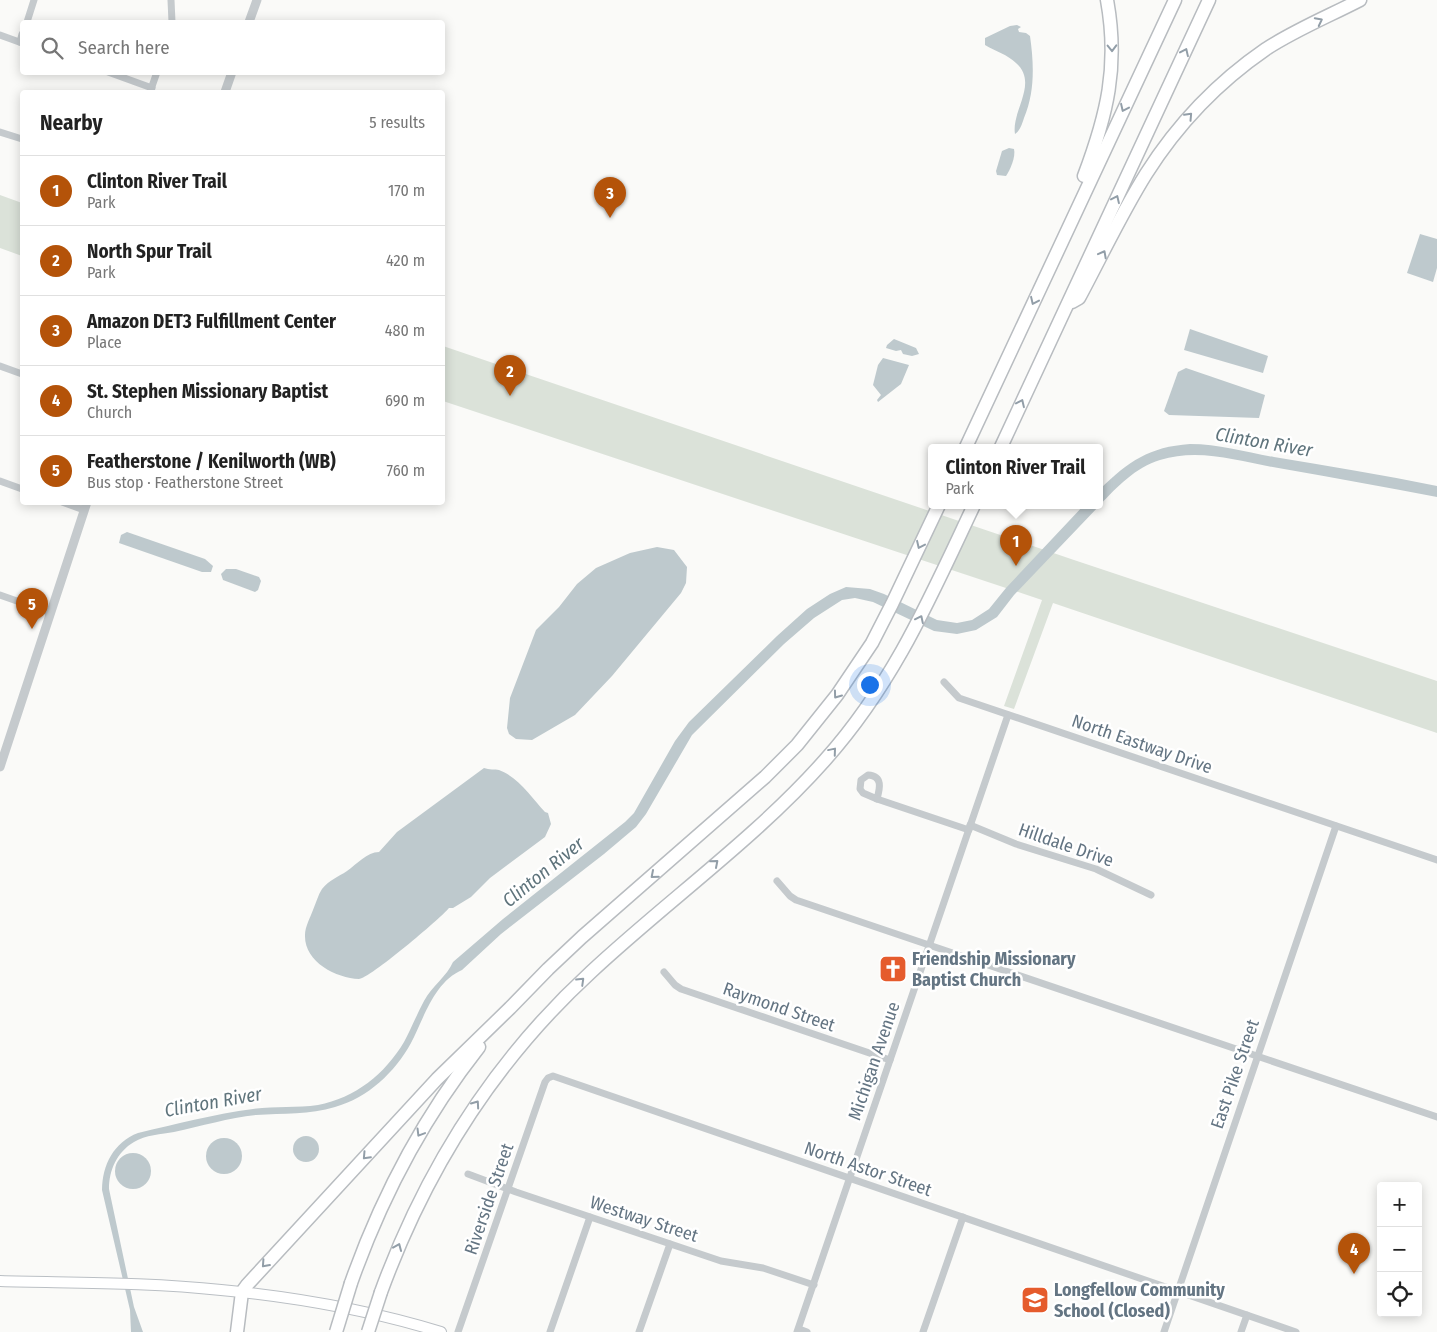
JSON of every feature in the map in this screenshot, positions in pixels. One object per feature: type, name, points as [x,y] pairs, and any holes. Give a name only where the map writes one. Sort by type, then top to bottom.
[{"type":"highway","points":[[1055,257],[1098,140],[1106,109],[1110,86],[1112,53],[1107,0]]},
{"type":"highway","points":[[967,444],[1175,0]]},
{"type":"highway","points":[[1002,444],[1209,0]]},
{"type":"highway","points":[[1066,307],[1079,298],[1155,160],[1183,123],[1203,101],[1238,70],[1267,49],[1360,0]]},
{"type":"highway","points":[[237,1332],[242,1292],[270,1258],[436,1079],[582,937],[717,820],[781,761],[812,727],[861,660],[882,624],[937,509]]},
{"type":"highway","points":[[368,1332],[397,1248],[436,1168],[470,1112],[513,1055],[543,1020],[585,977],[779,807],[811,775],[855,724],[889,675],[911,638],[972,509]]},
{"type":"highway","points":[[336,1332],[351,1283],[378,1215],[416,1139],[460,1072],[510,1008]]},
{"type":"main road","points":[[0,1281],[194,1287],[242,1292],[335,1306],[441,1332]]},
{"type":"street","points":[[28,20],[34,0]]},
{"type":"street","points":[[171,0],[172,20]]},
{"type":"street","points":[[251,20],[257,0]]},
{"type":"street","points":[[0,35],[20,42]]},
{"type":"street","points":[[115,75],[151,90],[156,75]]},
{"type":"street","points":[[227,90],[231,75]]},
{"type":"street","points":[[0,132],[20,139]]},
{"type":"street","points":[[0,366],[20,373]]},
{"type":"street","points":[[0,481],[20,487]]},
{"type":"street","points":[[0,767],[86,506]]},
{"type":"street","points":[[0,595],[51,613]]},
{"type":"street","name":"North Eastway Drive","points":[[944,682],[959,698],[1437,860]]},
{"type":"street","name":"Michigan Avenue","points":[[798,1330],[1008,715]]},
{"type":"street","name":"Hilldale Drive","points":[[877,799],[1094,868],[1151,895]]},
{"type":"street","name":"East Pike Street","points":[[1164,1332],[1336,826]]},
{"type":"street","points":[[778,881],[790,896],[796,900],[1437,1117]]},
{"type":"street","name":"Raymond Street","points":[[664,972],[675,986],[681,989],[890,1060]]},
{"type":"street","name":"North Astor Street","points":[[550,1077],[556,1077],[1296,1332]]},
{"type":"street","name":"Riverside Street","points":[[458,1332],[546,1081],[550,1077]]},
{"type":"street","name":"Westway Street","points":[[468,1174],[725,1262],[763,1268],[814,1285]]},
{"type":"street","points":[[550,1332],[590,1217]]},
{"type":"street","points":[[924,1332],[963,1217]]},
{"type":"street","points":[[639,1332],[670,1244]]},
{"type":"street","points":[[1241,1332],[1247,1315]]},
{"type":"street","points":[[798,1330],[807,1332]]},
{"type":"shaded area","points":[[1017,25],[1021,27],[1018,29],[1019,32],[1030,36],[1033,78],[1028,108],[1021,127],[1015,134],[1015,125],[1025,88],[1025,79],[1016,63],[985,45],[985,38],[1010,26]]},
{"type":"shaded area","points":[[1009,148],[1014,149],[1011,167],[1006,176],[997,175],[996,171],[1002,151]]},
{"type":"shaded area","points":[[0,195],[20,202],[20,255],[0,248]]},
{"type":"shaded area","points":[[1420,234],[1437,239],[1437,268],[1433,282],[1407,273]]},
{"type":"shaded area","points":[[1190,329],[1268,356],[1263,373],[1184,350]]},
{"type":"shaded area","points":[[894,339],[916,348],[919,354],[912,356],[903,354],[901,350],[896,351],[886,348]]},
{"type":"shaded area","points":[[445,347],[1437,681],[1437,733],[1053,603],[1014,709],[1004,706],[1042,600],[445,402]]},
{"type":"shaded area","points":[[883,358],[909,365],[901,384],[878,402],[877,400],[881,395],[873,385],[878,365]]},
{"type":"shaded area","points":[[1186,368],[1265,395],[1259,418],[1169,415],[1164,411],[1178,372]]},
{"type":"shaded area","points":[[1201,444],[1376,474],[1437,486],[1437,497],[1222,457],[1191,455],[1160,460],[1143,467],[1120,485],[1103,502],[1103,486],[1130,463],[1151,452],[1176,446]]},
{"type":"shaded area","points":[[1080,509],[1096,509],[1014,595],[997,617],[976,630],[957,634],[934,631],[873,602],[855,598],[842,600],[814,618],[784,644],[692,735],[646,814],[636,827],[501,934],[462,970],[444,983],[431,1002],[411,1043],[397,1064],[389,1074],[359,1097],[326,1110],[236,1118],[148,1136],[128,1146],[112,1168],[109,1189],[134,1307],[143,1332],[131,1332],[130,1310],[102,1190],[107,1163],[122,1142],[138,1133],[224,1114],[253,1109],[318,1105],[332,1102],[368,1083],[396,1054],[427,996],[453,962],[503,919],[625,822],[634,813],[675,741],[689,722],[777,636],[807,609],[830,594],[846,587],[870,589],[937,620],[957,623],[972,620],[989,609],[1006,588]]},
{"type":"shaded area","points":[[127,532],[205,559],[213,566],[211,572],[202,572],[119,543],[121,535]]},
{"type":"shaded area","points":[[657,547],[674,550],[687,567],[686,583],[681,593],[612,676],[575,715],[532,740],[516,739],[509,734],[507,728],[510,698],[536,630],[559,607],[577,584],[596,568],[630,553]]},
{"type":"shaded area","points":[[226,569],[236,569],[259,577],[261,581],[258,590],[255,592],[223,580],[221,574]]},
{"type":"shaded area","points":[[484,768],[506,773],[524,788],[548,813],[551,824],[545,837],[490,878],[471,897],[453,908],[449,908],[405,947],[365,976],[359,979],[350,978],[341,976],[323,967],[310,953],[306,945],[305,935],[308,922],[322,889],[366,856],[379,852],[397,832]]},
{"type":"shaded area","points":[[306,1136],[315,1140],[319,1149],[315,1158],[306,1162],[297,1158],[293,1149],[297,1140]]},
{"type":"shaded area","points":[[224,1138],[236,1144],[242,1156],[236,1168],[224,1174],[212,1168],[206,1156],[212,1144]]},
{"type":"shaded area","points":[[133,1153],[140,1154],[146,1158],[150,1164],[150,1178],[146,1184],[140,1188],[133,1189],[126,1188],[120,1184],[116,1178],[115,1171],[116,1164],[120,1158],[126,1154]]},
{"type":"place","name":"Amazon DET3 Fulfillment Center","points":[[610,218]]},
{"type":"place","name":"North Spur Trail","points":[[510,396]]},
{"type":"place","name":"Clinton River Trail","points":[[1016,566]]},
{"type":"place","name":"Featherstone / Kenilworth (WB)","points":[[32,629]]},
{"type":"place","name":"Friendship Missionary Baptist Church","points":[[893,969]]},
{"type":"place","name":"St. Stephen Missionary Baptist","points":[[1354,1274]]},
{"type":"place","name":"Longfellow Community School (Closed)","points":[[1035,1300]]},
{"type":"water label","name":"Clinton River","points":[[1264,442]]},
{"type":"water label","name":"Clinton River","points":[[543,872]]},
{"type":"water label","name":"Clinton River","points":[[213,1102]]}]
